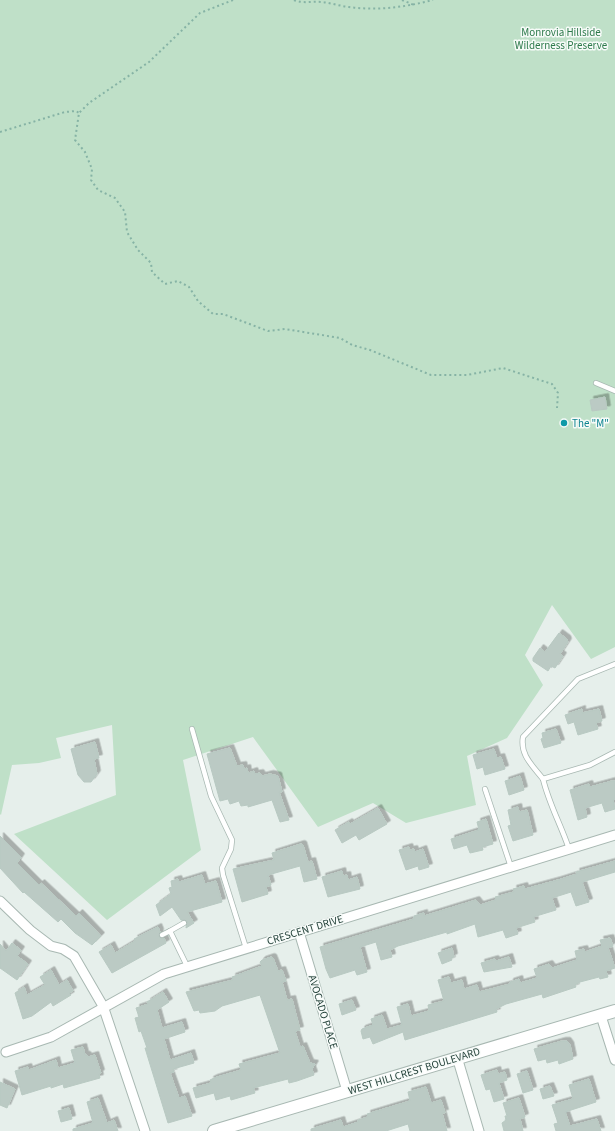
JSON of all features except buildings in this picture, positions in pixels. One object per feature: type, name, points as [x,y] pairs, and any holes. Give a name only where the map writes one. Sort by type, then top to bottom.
[{"type":"street","name":"CRESCENT DRIVE","points":[[6,1052],[51,1036],[103,1006],[164,974],[615,834]]},
{"type":"street","points":[[0,901],[30,930],[51,946],[63,949],[74,956],[103,1006],[145,1131]]},
{"type":"street","name":"AVOCADO PLACE","points":[[299,932],[347,1091]]},
{"type":"street","name":"WEST HILLCREST BOULEVARD","points":[[214,1131],[615,1011]]},
{"type":"street","points":[[602,1016],[615,1060]]},
{"type":"street","points":[[457,1058],[479,1131]]},
{"type":"lane","points":[[596,383],[615,391]]},
{"type":"lane","points":[[568,849],[563,832],[548,800],[543,779],[528,760],[522,747],[523,737],[578,679],[615,664]]},
{"type":"lane","points":[[192,729],[211,796],[232,840],[231,849],[222,868],[223,876],[246,948]]},
{"type":"lane","points":[[543,779],[590,764],[615,752]]},
{"type":"lane","points":[[485,789],[511,867]]},
{"type":"lane","points":[[162,935],[184,923]]},
{"type":"lane","points":[[170,931],[187,966]]},
{"type":"path","points":[[233,0],[200,13],[150,62],[89,103],[79,113],[75,140],[85,152],[92,169],[92,180],[98,190],[115,198],[125,212],[127,232],[138,250],[151,262],[152,272],[165,284],[178,282],[189,287],[198,301],[213,314],[223,314],[268,331],[285,329],[340,338],[352,345],[370,350],[431,375],[467,375],[503,368],[552,384],[558,393],[557,408]]},
{"type":"path","points":[[294,0],[300,2],[322,2],[350,7],[383,8],[415,5],[433,0]]},
{"type":"path","points":[[402,0],[415,5]]},
{"type":"path","points":[[0,132],[65,112],[76,111],[79,113]]},
{"type":"green space","name":"Monrovia Hillside Wilderness Preserve","points":[[0,0],[615,0],[615,647],[591,659],[552,605],[525,655],[543,685],[507,738],[467,756],[476,805],[406,823],[373,803],[318,827],[253,737],[183,760],[201,850],[107,920],[14,834],[116,795],[112,725],[56,738],[61,758],[39,763],[12,765],[1,815],[0,814]]},
{"type":"place","name":"The \"M\"","points":[[564,423]]}]
